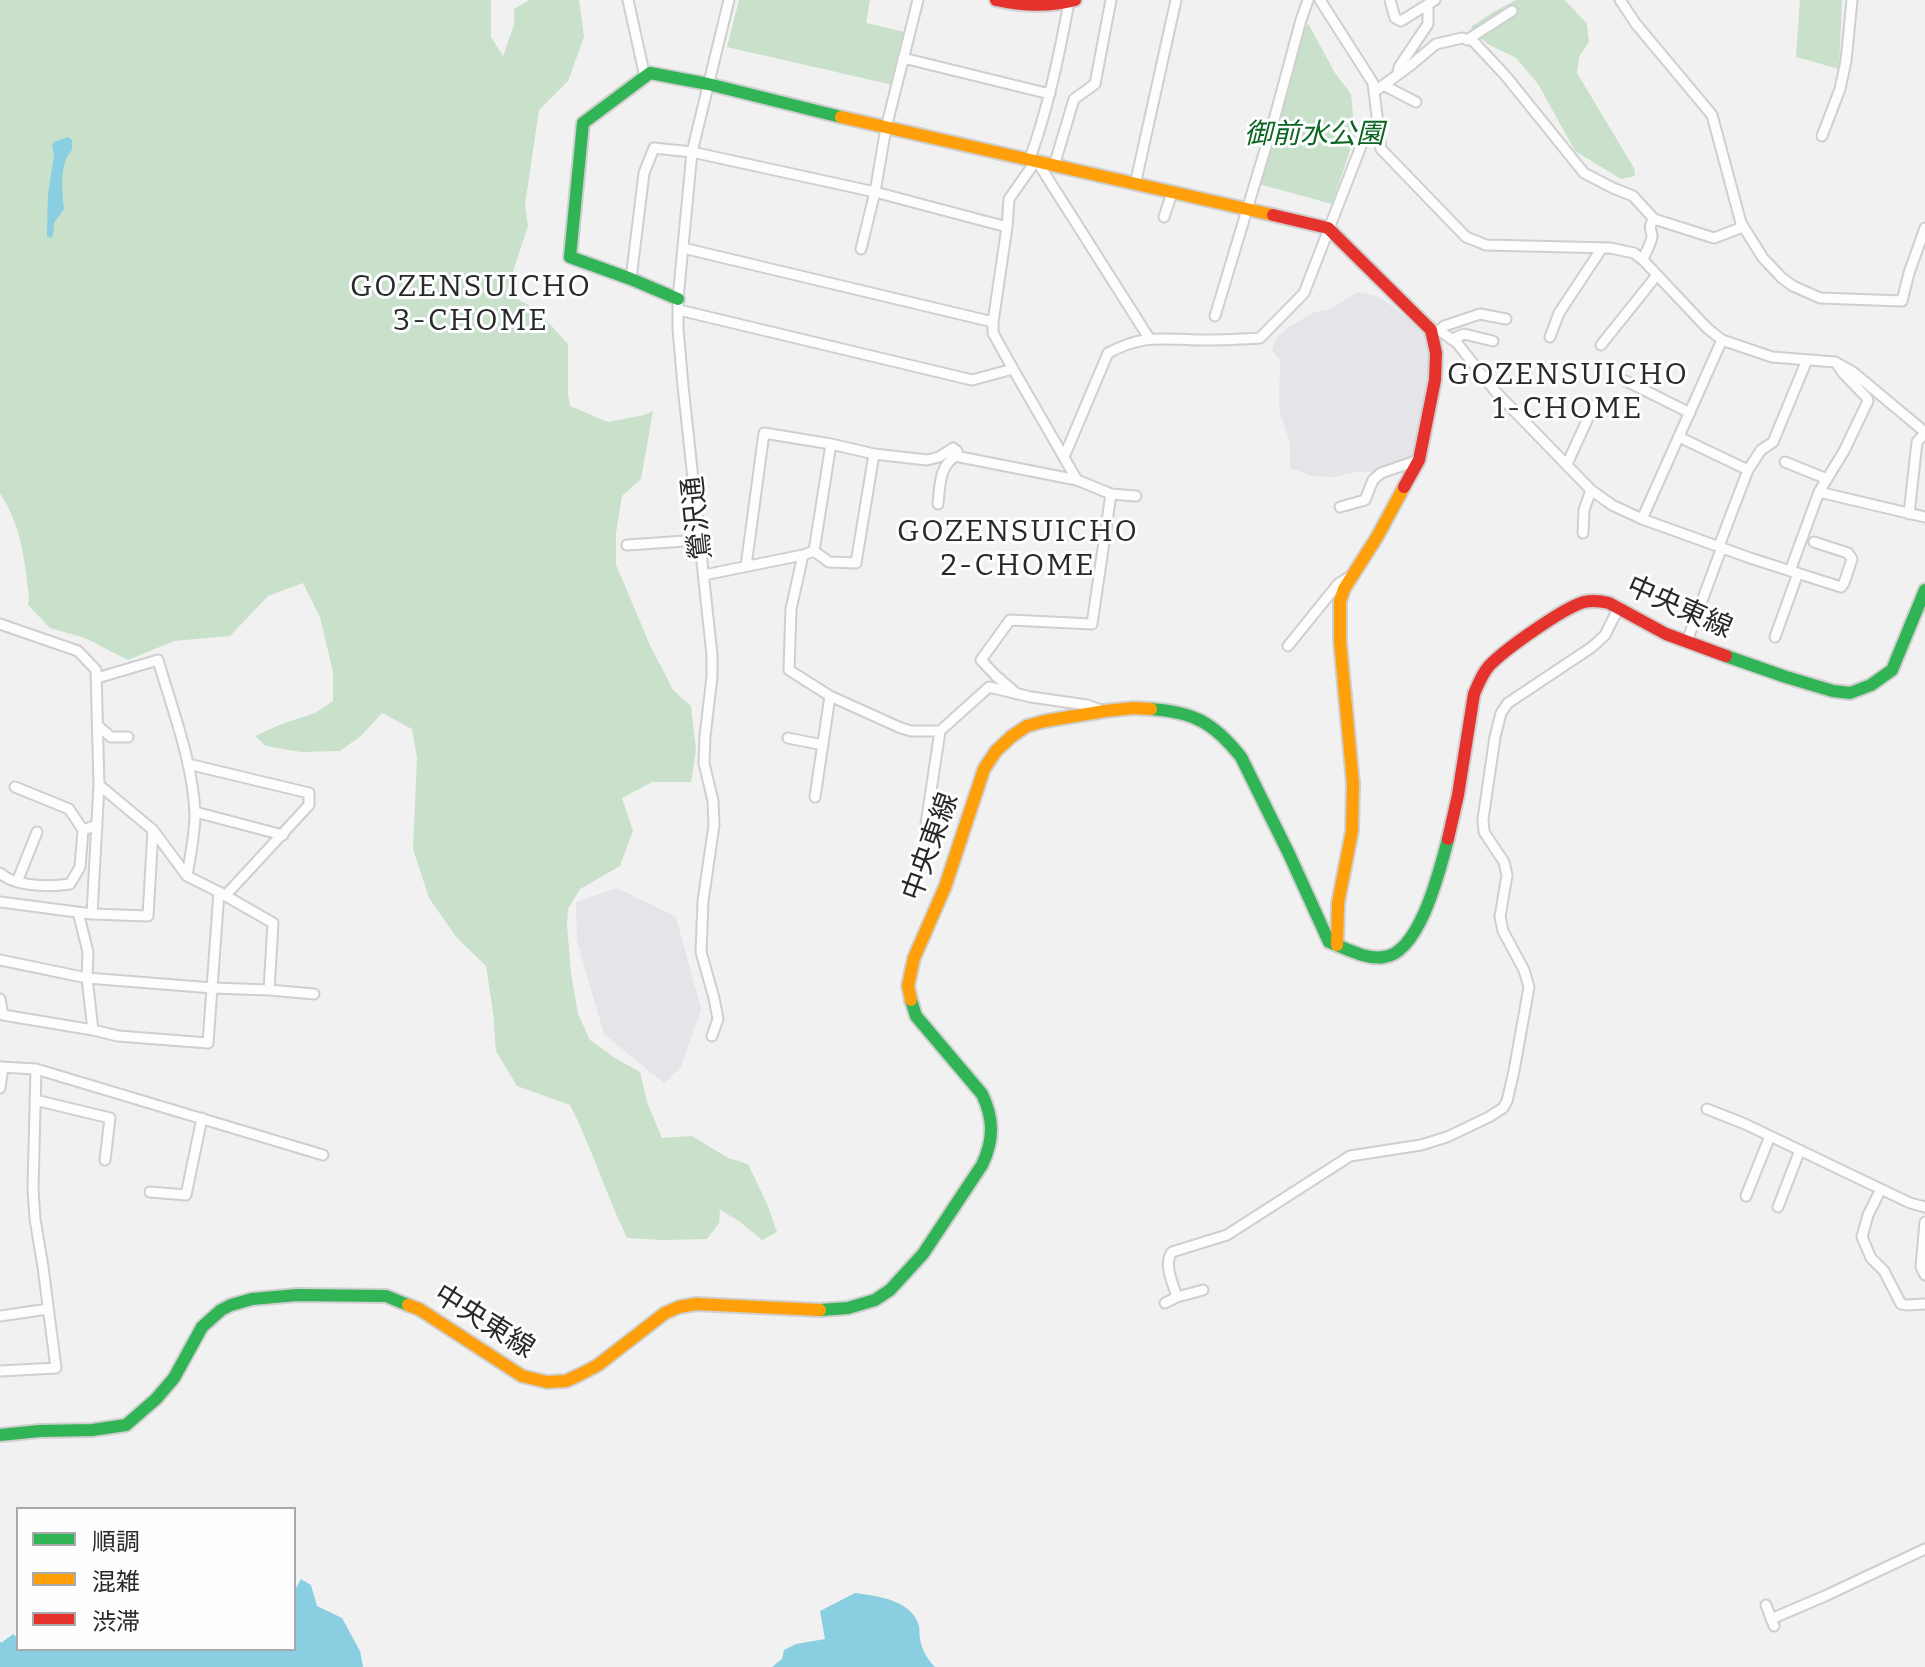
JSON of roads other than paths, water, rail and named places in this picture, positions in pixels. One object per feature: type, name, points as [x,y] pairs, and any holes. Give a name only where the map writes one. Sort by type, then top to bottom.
[{"type":"main road","points":[[996,0],[1012,4],[1052,5],[1072,1]]},
{"type":"main road","points":[[678,305],[631,279],[570,257],[583,123],[650,73],[1328,228],[1435,330],[1435,380],[1419,460],[1384,525],[1344,589],[1339,619],[1353,784],[1352,831],[1338,903],[1337,945]]},
{"type":"main road","name":"中央東線","points":[[0,1435],[126,1425],[156,1399],[174,1378],[202,1327],[221,1310],[252,1299],[297,1295],[386,1296],[419,1309],[522,1376],[547,1382],[566,1381],[598,1365],[665,1313],[679,1307],[696,1304],[834,1310],[862,1305],[890,1290],[923,1254],[988,1153],[993,1129],[988,1106],[982,1094],[916,1016],[908,986],[914,958],[945,887],[989,760],[1012,736],[1027,726],[1133,708],[1164,710],[1200,718],[1230,743],[1241,757],[1327,940],[1370,956],[1390,957],[1411,938],[1423,918],[1440,875],[1474,694],[1488,667],[1517,644],[1573,607],[1591,601],[1609,603],[1666,634],[1786,677],[1850,693],[1871,685],[1892,670],[1925,590]]},
{"type":"street","points":[[628,0],[645,77]]},
{"type":"street","name":"鶯沢通","points":[[712,1036],[718,1019],[701,952],[703,901],[714,825],[713,801],[704,763],[712,677],[678,305],[692,152],[729,0]]},
{"type":"street","points":[[861,249],[886,128],[918,0]]},
{"type":"street","points":[[1054,166],[1074,99],[1095,84],[1111,0]]},
{"type":"street","points":[[1135,185],[1176,0]]},
{"type":"street","points":[[1215,316],[1308,0]]},
{"type":"street","points":[[1320,0],[1373,83],[1379,89],[1416,102]]},
{"type":"street","points":[[1390,0],[1395,18],[1401,21],[1431,2]]},
{"type":"street","points":[[1620,0],[1636,24],[1712,115],[1743,227],[1763,258],[1782,278],[1820,298],[1902,301],[1925,228]]},
{"type":"street","points":[[1822,136],[1840,89],[1852,0]]},
{"type":"street","points":[[1072,1],[1034,162],[1009,199],[993,333],[1077,480]]},
{"type":"street","points":[[1398,74],[1399,67],[1428,24],[1431,2]]},
{"type":"street","points":[[1467,40],[1512,11]]},
{"type":"street","points":[[1379,89],[1436,44],[1451,40],[1473,41],[1505,75],[1584,173],[1633,196],[1654,219],[1714,238],[1743,227]]},
{"type":"street","points":[[903,58],[1050,94]]},
{"type":"street","points":[[1379,89],[1379,139],[1384,153],[1466,237],[1486,245],[1602,248],[1634,253],[1722,340],[1772,357],[1835,362],[1853,372],[1925,432],[1917,442],[1909,514]]},
{"type":"street","points":[[1064,457],[1108,353],[1133,341],[1149,338],[1260,338],[1272,328],[1304,293],[1368,128],[1378,123]]},
{"type":"street","points":[[631,279],[644,173],[654,148],[692,152],[875,192],[1007,227]]},
{"type":"street","points":[[1034,162],[1149,338]]},
{"type":"street","points":[[1164,217],[1172,193]]},
{"type":"street","points":[[1643,260],[1652,241],[1650,228],[1654,219]]},
{"type":"street","points":[[683,248],[993,322]]},
{"type":"street","points":[[1550,337],[1559,313],[1602,248]]},
{"type":"street","points":[[1601,345],[1657,275]]},
{"type":"street","points":[[678,305],[972,380],[1013,369]]},
{"type":"street","points":[[1435,330],[1480,314],[1506,319]]},
{"type":"street","points":[[1435,330],[1452,339],[1495,391],[1591,490],[1612,505],[1642,519],[1841,587],[1852,559],[1848,553],[1814,542]]},
{"type":"street","points":[[1452,339],[1464,334],[1493,341]]},
{"type":"street","points":[[1642,519],[1722,340]]},
{"type":"street","points":[[1687,641],[1748,470],[1761,450],[1773,442],[1807,360]]},
{"type":"street","points":[[1775,637],[1804,529],[1819,492],[1844,451],[1868,401],[1835,362]]},
{"type":"street","points":[[1626,381],[1690,413]]},
{"type":"street","points":[[1567,464],[1594,405]]},
{"type":"street","points":[[746,566],[764,433],[874,454],[927,460],[953,448],[957,455],[948,460],[943,470],[938,504]]},
{"type":"street","points":[[1679,437],[1748,470]]},
{"type":"street","points":[[814,551],[831,444]]},
{"type":"street","points":[[814,551],[829,562],[856,563],[874,454]]},
{"type":"street","points":[[955,456],[1077,480],[1111,494],[1136,496]]},
{"type":"street","points":[[1340,507],[1365,500],[1373,480],[1381,473],[1419,460]]},
{"type":"street","points":[[1785,462],[1827,479]]},
{"type":"street","points":[[1583,533],[1584,510],[1591,490]]},
{"type":"street","points":[[1819,492],[1925,517]]},
{"type":"street","points":[[1017,694],[981,660],[1010,620],[1092,624],[1111,494]]},
{"type":"street","points":[[627,545],[700,540]]},
{"type":"street","points":[[704,575],[814,551]]},
{"type":"street","points":[[803,555],[791,609],[789,670],[830,696],[901,728],[940,731]]},
{"type":"street","points":[[1288,646],[1338,584],[1352,575]]},
{"type":"street","points":[[1177,1297],[1168,1265],[1172,1252],[1227,1235],[1350,1156],[1421,1145],[1447,1137],[1503,1108],[1514,1071],[1529,987],[1524,970],[1503,931],[1500,917],[1507,875],[1504,862],[1484,832],[1483,819],[1497,722],[1508,703],[1605,635],[1619,607]]},
{"type":"street","points":[[0,624],[78,651],[96,670],[99,785],[92,914]]},
{"type":"street","points":[[97,678],[158,660],[188,764],[195,812],[187,876]]},
{"type":"street","points":[[926,824],[940,731],[989,687],[1105,711]]},
{"type":"street","points":[[815,797],[830,696]]},
{"type":"street","points":[[98,726],[111,737],[128,737]]},
{"type":"street","points":[[788,738],[823,745]]},
{"type":"street","points":[[0,999],[3,1015],[118,1036],[208,1043],[222,894],[309,805],[309,793],[188,764]]},
{"type":"street","points":[[99,785],[153,830],[187,876],[273,923],[269,990]]},
{"type":"street","points":[[15,787],[69,809],[83,830],[80,867],[70,884],[54,887],[6,879],[37,832]]},
{"type":"street","points":[[195,812],[283,835]]},
{"type":"street","points":[[83,830],[97,825]]},
{"type":"street","points":[[0,902],[92,914],[148,916],[153,830]]},
{"type":"street","points":[[78,912],[88,952],[87,978],[93,1030]]},
{"type":"street","points":[[0,960],[87,978],[314,994]]},
{"type":"street","points":[[0,1088],[1,1067],[36,1069],[323,1155]]},
{"type":"street","points":[[0,1371],[56,1368],[34,1204],[36,1069]]},
{"type":"street","points":[[35,1100],[110,1118],[105,1160]]},
{"type":"street","points":[[1707,1109],[1910,1203],[1925,1207]]},
{"type":"street","points":[[150,1192],[186,1195],[202,1118]]},
{"type":"street","points":[[1746,1196],[1770,1136]]},
{"type":"street","points":[[1778,1207],[1800,1150]]},
{"type":"street","points":[[1881,1189],[1868,1215],[1862,1237],[1871,1258],[1884,1271],[1901,1304],[1925,1304]]},
{"type":"street","points":[[1925,1222],[1921,1267],[1925,1275]]},
{"type":"street","points":[[1165,1303],[1203,1290]]},
{"type":"street","points":[[0,1316],[48,1309]]},
{"type":"street","points":[[1766,1605],[1773,1622],[1925,1549]]},
{"type":"water","points":[[68,137],[72,140],[72,150],[63,170],[64,209],[54,223],[51,238],[47,232],[48,194],[54,155],[52,146],[54,142]]},
{"type":"water","points":[[301,1579],[311,1585],[317,1606],[342,1618],[360,1651],[363,1667],[0,1667],[0,1641],[13,1634],[16,1636],[16,1651],[296,1651],[296,1588]]},
{"type":"water","points":[[855,1593],[893,1601],[909,1610],[919,1626],[927,1658],[935,1667],[772,1667],[782,1659],[784,1650],[796,1644],[825,1639],[820,1611]]},
{"type":"district","name":"GOZENSUICHO 3-CHOME","points":[[471,305]]},
{"type":"district","name":"GOZENSUICHO 1-CHOME","points":[[1568,393]]},
{"type":"district","name":"GOZENSUICHO 2-CHOME","points":[[1018,550]]},
{"type":"park label","name":"御前水公園","points":[[1314,135]]}]
